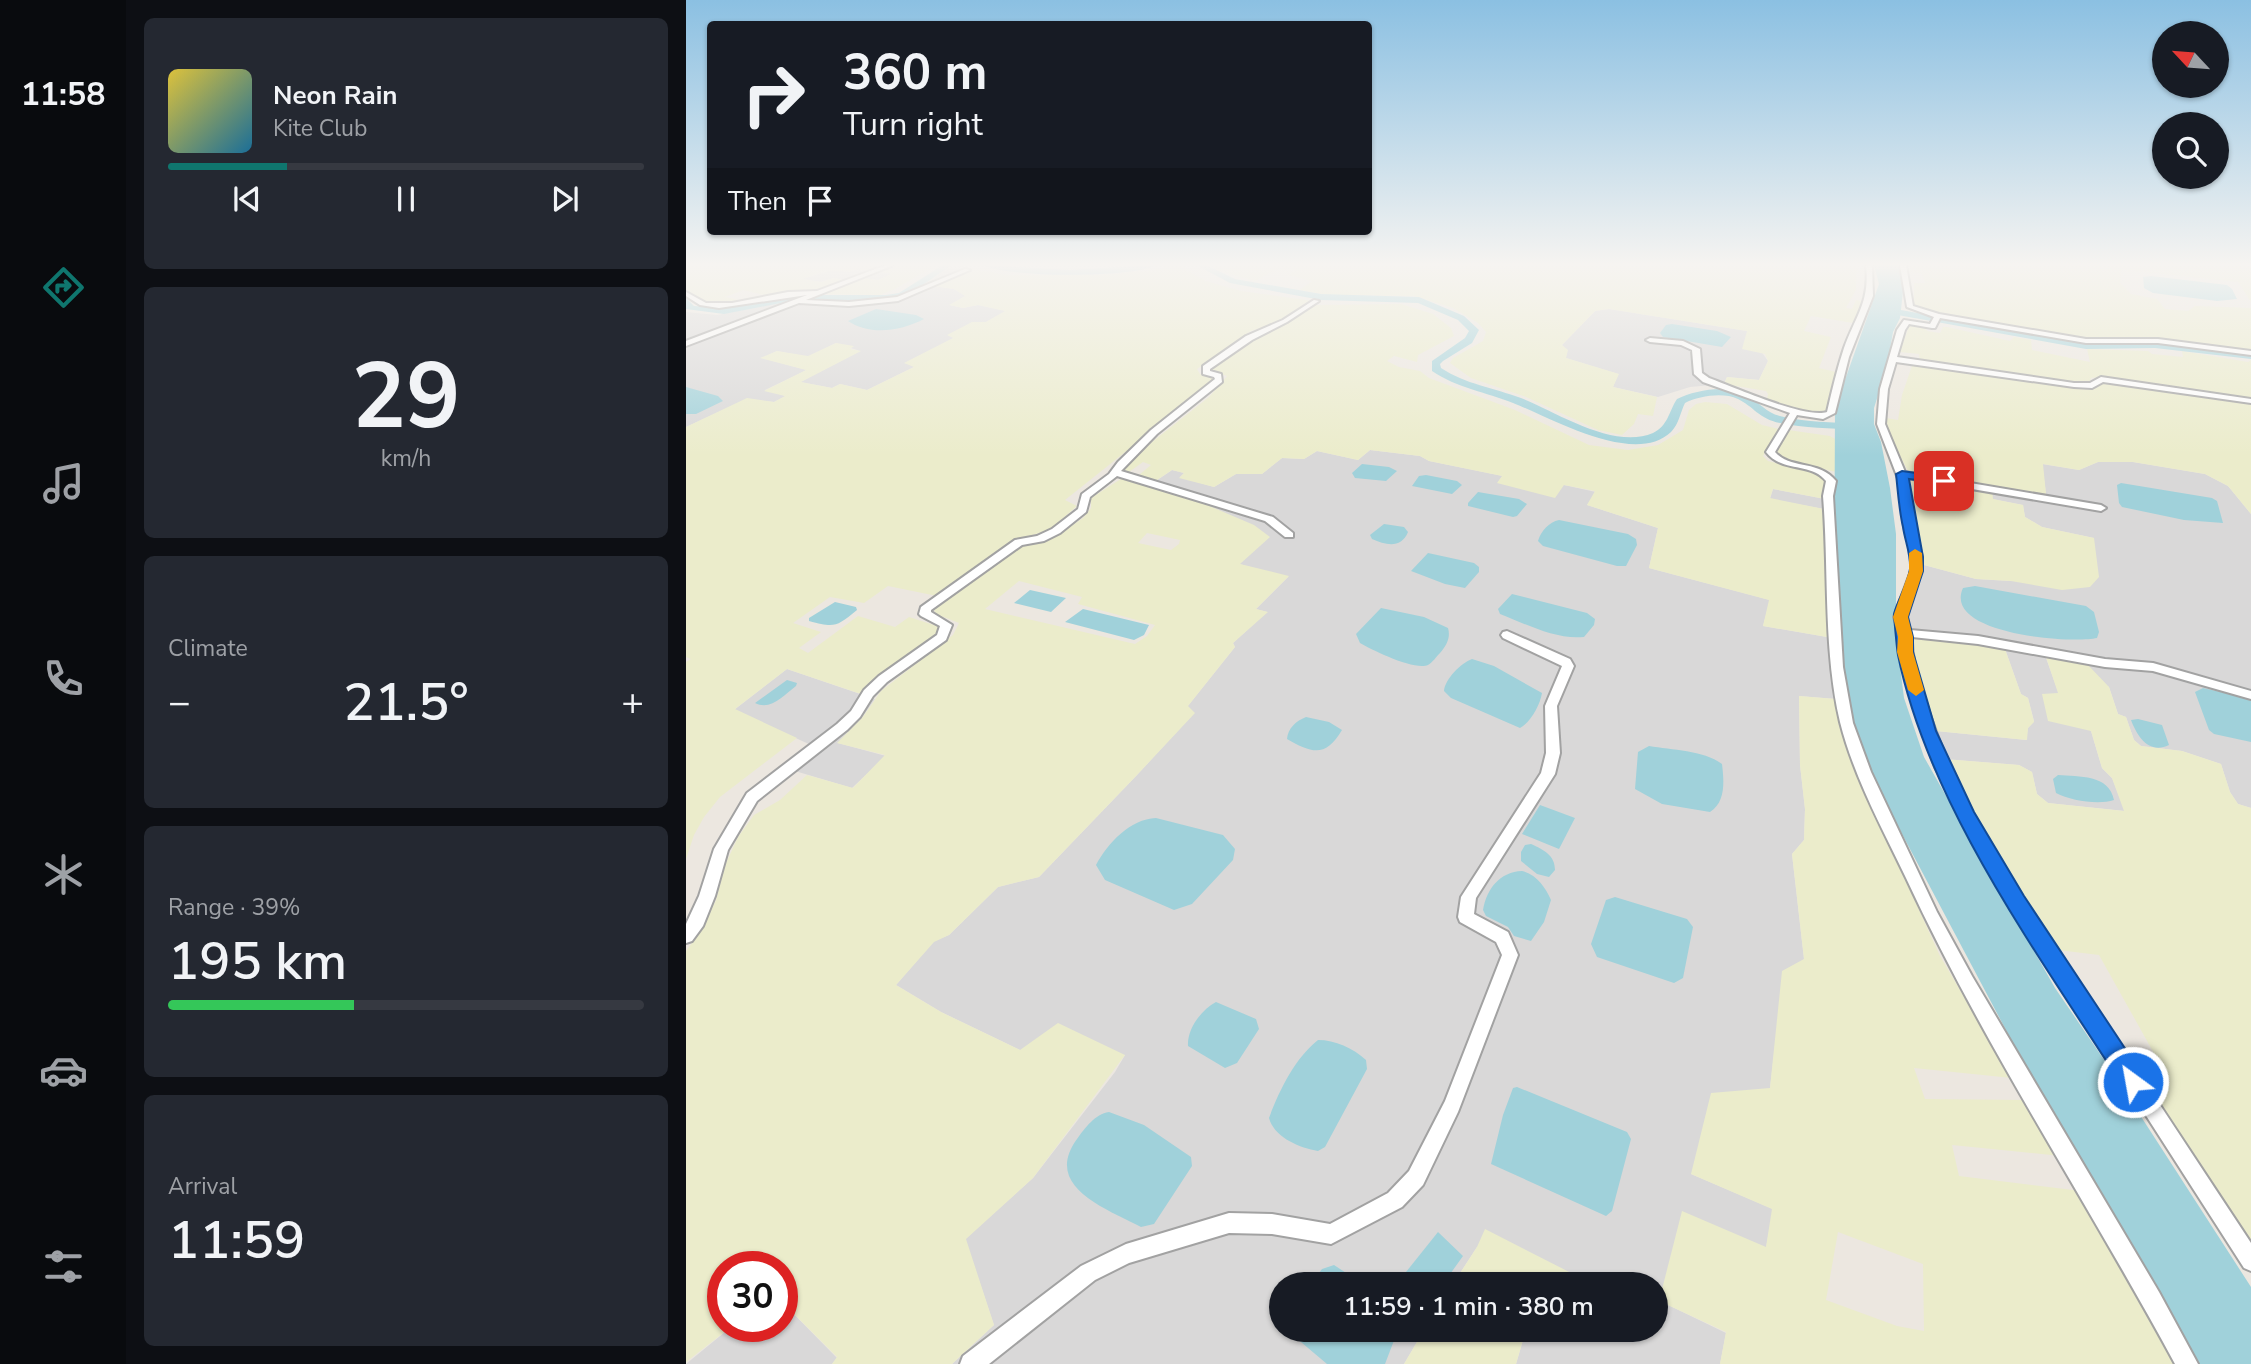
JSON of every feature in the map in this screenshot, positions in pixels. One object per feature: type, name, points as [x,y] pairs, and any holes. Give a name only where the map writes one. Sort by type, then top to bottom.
[{"type":"street","points":[[686,344],[727,329]]},
{"type":"street","points":[[686,936],[697,921],[721,849],[752,797],[842,727],[883,679],[947,631],[946,625],[925,614],[925,609],[1018,542],[1048,536],[1076,517],[1083,510],[1085,496],[1115,472],[1154,432],[1219,380],[1218,376],[1206,372],[1206,368],[1249,338],[1269,329]]},
{"type":"street","points":[[1650,340],[1690,345],[1696,349],[1698,374],[1706,380],[1791,418],[1824,416],[1831,413],[1832,400],[1856,329]]},
{"type":"street","points":[[1903,329],[1884,389],[1881,424],[1902,474],[1909,526],[1917,557],[1916,571],[1900,617],[1905,652],[1928,731],[1942,767],[1967,816],[2045,946],[2251,1261]]},
{"type":"street","points":[[1998,329],[2086,341],[2158,341],[2251,353]]},
{"type":"street","points":[[1894,359],[2074,385],[2092,386],[2101,379],[2251,401]]},
{"type":"street","points":[[1791,418],[1771,449],[1771,455],[1780,461],[1824,472],[1831,481],[1829,496],[1836,675],[1862,769],[1929,914],[1986,1018],[2145,1285],[2187,1364]]},
{"type":"street","points":[[1115,472],[1269,519],[1289,535]]},
{"type":"street","points":[[1902,474],[2101,508]]},
{"type":"street","points":[[1904,633],[1978,640],[2105,663],[2153,667],[2251,695]]},
{"type":"street","points":[[971,1364],[1088,1273],[1126,1254],[1229,1223],[1272,1224],[1331,1234],[1395,1200],[1416,1178],[1451,1106],[1510,955],[1502,937],[1466,917],[1469,897],[1548,774],[1553,754],[1551,706],[1569,666],[1566,662],[1507,635]]},
{"type":"shaded area","points":[[686,329],[965,329],[954,338],[905,363],[916,366],[867,390],[840,384],[832,388],[800,382],[860,351],[836,343],[808,357],[777,351],[762,358],[807,370],[765,390],[786,396],[774,402],[747,399],[686,427]]},
{"type":"shaded area","points":[[1578,329],[1732,329],[1747,331],[1768,361],[1759,380],[1727,377],[1724,384],[1690,387],[1658,397],[1613,387],[1618,374],[1566,358],[1562,345]]},
{"type":"shaded area","points":[[1370,450],[1420,456],[1429,461],[1503,476],[1498,482],[1564,485],[1596,492],[1587,505],[1658,528],[1649,568],[1770,600],[1763,626],[1827,637],[1836,699],[1799,696],[1804,840],[1792,854],[1804,959],[1776,1037],[1770,1088],[1691,1174],[1773,1209],[1766,1248],[1668,1297],[1668,1272],[1558,1272],[1477,1247],[1461,1272],[1269,1272],[1269,1342],[1417,1342],[1404,1364],[952,1364],[994,1325],[965,1239],[1033,1178],[1115,1072],[1125,1055],[1020,1050],[941,1012],[896,985],[934,941],[949,935],[998,887],[1039,877],[1137,775],[1194,713],[1187,707],[1235,647],[1233,643],[1267,612],[1256,609],[1288,577],[1239,564],[1150,485],[1172,470],[1184,473],[1180,477],[1214,487],[1236,474],[1262,474],[1282,458],[1304,459],[1317,451],[1358,460]]},
{"type":"shaded area","points":[[2098,462],[2133,462],[2205,474],[2228,486],[2251,514],[2251,808],[2238,804],[2230,792],[2221,764],[2182,751],[2141,746],[2134,740],[2126,717],[2118,714],[2109,687],[2046,658],[2059,694],[2091,731],[2102,768],[2112,778],[2125,811],[2048,803],[2037,794],[2032,772],[2019,765],[1944,759],[1936,731],[2026,740],[2028,728],[2034,721],[2028,698],[2021,694],[2005,649],[1912,636],[1908,615],[1922,579],[1924,565],[1976,579],[2011,581],[2094,538],[2042,527],[2025,517],[2023,505],[1992,499],[1993,485],[2046,494],[2042,464],[2079,470]]},
{"type":"shaded area","points":[[1773,489],[1825,499],[1824,509],[1770,499]]},
{"type":"shaded area","points":[[787,669],[875,699],[862,718],[838,743],[886,756],[852,788],[785,768],[811,745],[734,710]]},
{"type":"shaded area","points":[[1668,1305],[1726,1333],[1720,1364],[1516,1364],[1522,1342],[1668,1342]]},
{"type":"shaded area","points":[[798,1318],[837,1358],[832,1364],[686,1364],[713,1342],[798,1342]]},
{"type":"green space","points":[[959,329],[1258,329],[1197,369],[1200,374],[1217,379],[1065,500],[1077,506],[1051,529],[1011,542],[937,596],[888,586],[864,603],[830,597],[793,623],[821,632],[799,648],[808,653],[858,616],[895,627],[909,617],[940,627],[942,631],[861,694],[787,669],[735,709],[797,738],[720,797],[694,835],[686,859],[686,662],[691,659],[686,657],[686,427],[747,398],[774,402],[785,396],[764,391],[806,370],[760,358],[777,351],[808,356],[836,343],[854,346],[850,349],[861,351],[801,382],[832,388],[840,384],[867,390],[914,367],[904,363],[953,338],[947,335]]},
{"type":"green space","points":[[1273,329],[1451,329],[1454,336],[1418,355],[1417,362],[1394,356],[1387,361],[1399,367],[1420,371],[1429,378],[1515,410],[1589,445],[1628,450],[1658,445],[1683,430],[1689,410],[1696,404],[1705,402],[1727,404],[1762,425],[1779,429],[1763,456],[1768,461],[1821,474],[1827,482],[1825,499],[1773,489],[1770,498],[1824,509],[1827,637],[1763,626],[1769,600],[1649,568],[1658,528],[1587,505],[1595,491],[1564,485],[1555,498],[1497,483],[1502,476],[1429,461],[1420,456],[1370,450],[1358,460],[1317,451],[1304,459],[1282,458],[1262,474],[1236,474],[1214,487],[1179,478],[1184,473],[1172,470],[1157,480],[1139,475],[1151,465],[1143,462],[1129,472],[1124,470],[1152,442],[1209,397],[1227,376],[1209,370]]},
{"type":"green space","points":[[1483,329],[1578,329],[1562,345],[1568,350],[1566,358],[1619,374],[1613,387],[1657,397],[1653,416],[1638,414],[1634,424],[1622,435],[1598,430],[1526,397],[1471,378],[1450,363],[1453,358],[1483,341],[1486,332]]},
{"type":"green space","points":[[1732,329],[1805,329],[1804,331],[1831,337],[1819,368],[1836,372],[1826,410],[1821,413],[1789,411],[1766,405],[1766,391],[1724,384],[1727,377],[1759,380],[1768,361],[1765,354],[1742,349],[1747,331]]},
{"type":"green space","points":[[1908,329],[1925,329],[1940,333],[1942,329],[1954,329],[2010,341],[2014,337],[2031,340],[2032,350],[2090,362],[2087,349],[2148,351],[2152,354],[2183,357],[2182,351],[2248,362],[2251,360],[2251,399],[2100,377],[2091,378],[2089,383],[2072,384],[1920,362],[1919,354],[1900,352]]},
{"type":"green space","points":[[2015,329],[2251,329],[2251,352],[2156,339],[2075,339]]},
{"type":"green space","points":[[1913,363],[2071,386],[2097,388],[2099,381],[2251,403],[2251,514],[2228,486],[2205,474],[2133,462],[2098,462],[2079,470],[2043,464],[2046,494],[1909,473],[1889,434],[1886,418],[1898,420],[1902,395]]},
{"type":"green space","points":[[1788,430],[1830,436],[1840,442],[1841,473],[1777,456],[1775,451]]},
{"type":"green space","points":[[1124,477],[1193,499],[1254,525],[1270,537],[1240,564],[1289,576],[1256,609],[1268,612],[1233,643],[1235,647],[1188,706],[1195,713],[1039,877],[998,887],[949,935],[934,942],[896,985],[941,1012],[1020,1050],[1058,1023],[1125,1055],[1033,1178],[966,1239],[994,1325],[952,1364],[832,1364],[837,1357],[798,1318],[798,1251],[707,1251],[707,1342],[712,1342],[686,1362],[686,951],[703,928],[716,900],[726,863],[738,837],[754,815],[780,800],[807,775],[853,788],[885,755],[837,743],[862,718],[881,691],[953,635],[959,623],[936,614],[934,610],[1021,545],[1058,535],[1083,518],[1091,508],[1091,498]],"holes":[[[1147,533],[1180,540],[1171,550],[1138,543]],[[1019,581],[1082,597],[1078,604],[1155,625],[1147,636],[1135,644],[985,609]]]},
{"type":"green space","points":[[1909,478],[1992,490],[1993,499],[2023,505],[2025,517],[2042,527],[2094,538],[2099,577],[2090,587],[2062,590],[2011,581],[1976,579],[1924,565],[1915,534]]},
{"type":"green space","points":[[1912,636],[2005,649],[2021,694],[2028,698],[2034,722],[2028,728],[2027,740],[1936,731],[1910,654]]},
{"type":"green space","points":[[2046,657],[2088,665],[2109,687],[2118,714],[2126,717],[2134,740],[2141,746],[2182,751],[2221,764],[2230,792],[2238,804],[2251,808],[2251,1241],[2148,1091],[2170,1082],[2099,955],[2058,950],[1976,820],[1944,759],[2019,765],[2032,772],[2037,794],[2048,803],[2124,811],[2112,778],[2102,768],[2091,731],[2048,721],[2042,694],[2058,693]]},
{"type":"green space","points":[[1799,696],[1836,699],[1841,727],[1856,771],[1940,956],[2012,1078],[1914,1068],[1925,1099],[2026,1100],[2061,1156],[1952,1145],[1959,1176],[2081,1191],[2176,1364],[1720,1364],[1726,1332],[1668,1305],[1666,1272],[1682,1211],[1766,1247],[1772,1209],[1691,1174],[1711,1093],[1770,1088],[1782,971],[1804,959],[1792,854],[1804,840],[1805,809],[1800,765]],"holes":[[[1838,1232],[1923,1264],[1924,1331],[1897,1326],[1826,1300]]]},
{"type":"green space","points":[[1485,1229],[1569,1272],[1461,1272]]},
{"type":"green space","points":[[1417,1342],[1522,1342],[1516,1364],[1404,1364]]},
{"type":"water","points":[[865,329],[897,329],[886,330]]},
{"type":"water","points":[[1663,329],[1702,329],[1731,337],[1722,347],[1663,337],[1660,333]]},
{"type":"water","points":[[1863,329],[1895,329],[1887,367],[1874,408],[1874,424],[1881,442],[1896,534],[1896,635],[1904,698],[1924,757],[2055,988],[2251,1287],[2251,1364],[2183,1364],[1858,751],[1834,641],[1835,408]]},
{"type":"water","points":[[686,387],[718,396],[723,401],[696,414],[686,414]]},
{"type":"water","points":[[1362,464],[1389,467],[1397,471],[1386,481],[1355,478],[1352,473]]},
{"type":"water","points":[[1419,476],[1457,481],[1462,485],[1452,494],[1412,486]]},
{"type":"water","points":[[2121,483],[2212,498],[2217,501],[2223,523],[2184,520],[2122,507],[2117,485]]},
{"type":"water","points":[[1478,492],[1519,499],[1527,504],[1513,517],[1468,506]]},
{"type":"water","points":[[1559,520],[1628,534],[1636,539],[1637,545],[1626,566],[1617,566],[1543,546],[1538,541],[1541,534],[1549,525]]},
{"type":"water","points":[[1384,524],[1404,527],[1408,532],[1401,541],[1393,544],[1372,539],[1370,535]]},
{"type":"water","points":[[1428,553],[1474,563],[1479,567],[1479,572],[1465,588],[1445,584],[1411,571]]},
{"type":"water","points":[[1975,586],[2086,606],[2094,612],[2099,632],[2097,638],[2037,637],[1989,626],[1971,616],[1962,604],[1963,588]]},
{"type":"water","points":[[1030,590],[1066,598],[1051,612],[1014,603]]},
{"type":"water","points":[[1512,594],[1587,613],[1595,619],[1594,625],[1584,637],[1563,636],[1500,614],[1498,609]]},
{"type":"water","points":[[835,602],[856,607],[857,610],[835,624],[825,625],[809,621],[809,618]]},
{"type":"water","points":[[1381,608],[1424,617],[1448,628],[1446,645],[1431,663],[1422,666],[1394,659],[1360,643],[1356,634]]},
{"type":"water","points":[[1083,609],[1149,625],[1144,635],[1134,640],[1065,622]]},
{"type":"water","points":[[1472,659],[1494,666],[1542,693],[1528,722],[1520,728],[1451,698],[1444,691],[1454,672]]},
{"type":"water","points":[[787,680],[797,683],[782,697],[772,704],[755,703]]},
{"type":"water","points":[[2203,688],[2251,699],[2251,742],[2214,734],[2209,730],[2195,692]]},
{"type":"water","points":[[1306,717],[1329,722],[1342,730],[1324,749],[1304,748],[1287,739],[1293,725]]},
{"type":"water","points":[[2138,719],[2162,725],[2169,745],[2155,748],[2145,742],[2131,720]]},
{"type":"water","points":[[1649,746],[1697,753],[1722,764],[1723,791],[1715,808],[1710,812],[1662,804],[1635,789],[1638,752]]},
{"type":"water","points":[[2058,775],[2100,781],[2106,785],[2114,800],[2093,802],[2062,796],[2056,793],[2053,779]]},
{"type":"water","points":[[1540,805],[1575,818],[1559,849],[1522,834]]},
{"type":"water","points":[[1156,818],[1223,835],[1235,849],[1233,860],[1192,904],[1174,910],[1105,880],[1096,865],[1121,834],[1137,823]]},
{"type":"water","points":[[1531,844],[1553,860],[1555,870],[1549,877],[1537,874],[1521,861],[1521,852],[1525,845]]},
{"type":"water","points":[[1522,871],[1540,882],[1551,900],[1544,922],[1531,941],[1514,936],[1508,927],[1486,916],[1483,910],[1491,888],[1501,878]]},
{"type":"water","points":[[1615,897],[1687,919],[1693,927],[1683,978],[1674,983],[1597,957],[1591,944],[1606,900]]},
{"type":"water","points":[[1216,1002],[1256,1019],[1259,1029],[1237,1063],[1225,1068],[1188,1046],[1196,1021]]},
{"type":"water","points":[[1318,1040],[1337,1043],[1355,1052],[1366,1060],[1367,1069],[1325,1147],[1318,1151],[1282,1136],[1269,1118],[1289,1076],[1302,1056]]},
{"type":"water","points":[[1517,1087],[1627,1132],[1631,1139],[1612,1211],[1606,1216],[1491,1164],[1503,1115],[1513,1088]]},
{"type":"water","points":[[1109,1112],[1144,1125],[1191,1157],[1192,1166],[1154,1224],[1141,1227],[1097,1204],[1073,1183],[1067,1170],[1068,1156],[1077,1139],[1095,1119]]},
{"type":"water","points":[[1438,1232],[1463,1256],[1452,1272],[1406,1272]]},
{"type":"water","points":[[1334,1265],[1345,1272],[1320,1272]]},
{"type":"water","points":[[1301,1342],[1393,1342],[1385,1364],[1327,1364]]},
{"type":"waterway","points":[[1473,329],[1472,336],[1468,340],[1435,363],[1436,369],[1464,384],[1516,400],[1599,435],[1622,440],[1653,437],[1668,429],[1681,401],[1695,394],[1729,393],[1743,397],[1757,410],[1780,420],[1856,427]]},
{"type":"waterway","points":[[1989,329],[2086,346],[2155,345],[2251,356]]},
{"type":"slow traffic","points":[[1915,553],[1916,571],[1900,617],[1906,637],[1905,652],[1916,690]]},
{"type":"route","points":[[1944,481],[1902,474],[1909,526],[1917,557],[1912,587],[1900,617],[1906,637],[1905,652],[1928,731],[1942,767],[1967,816],[2017,902],[2133,1082]]}]
